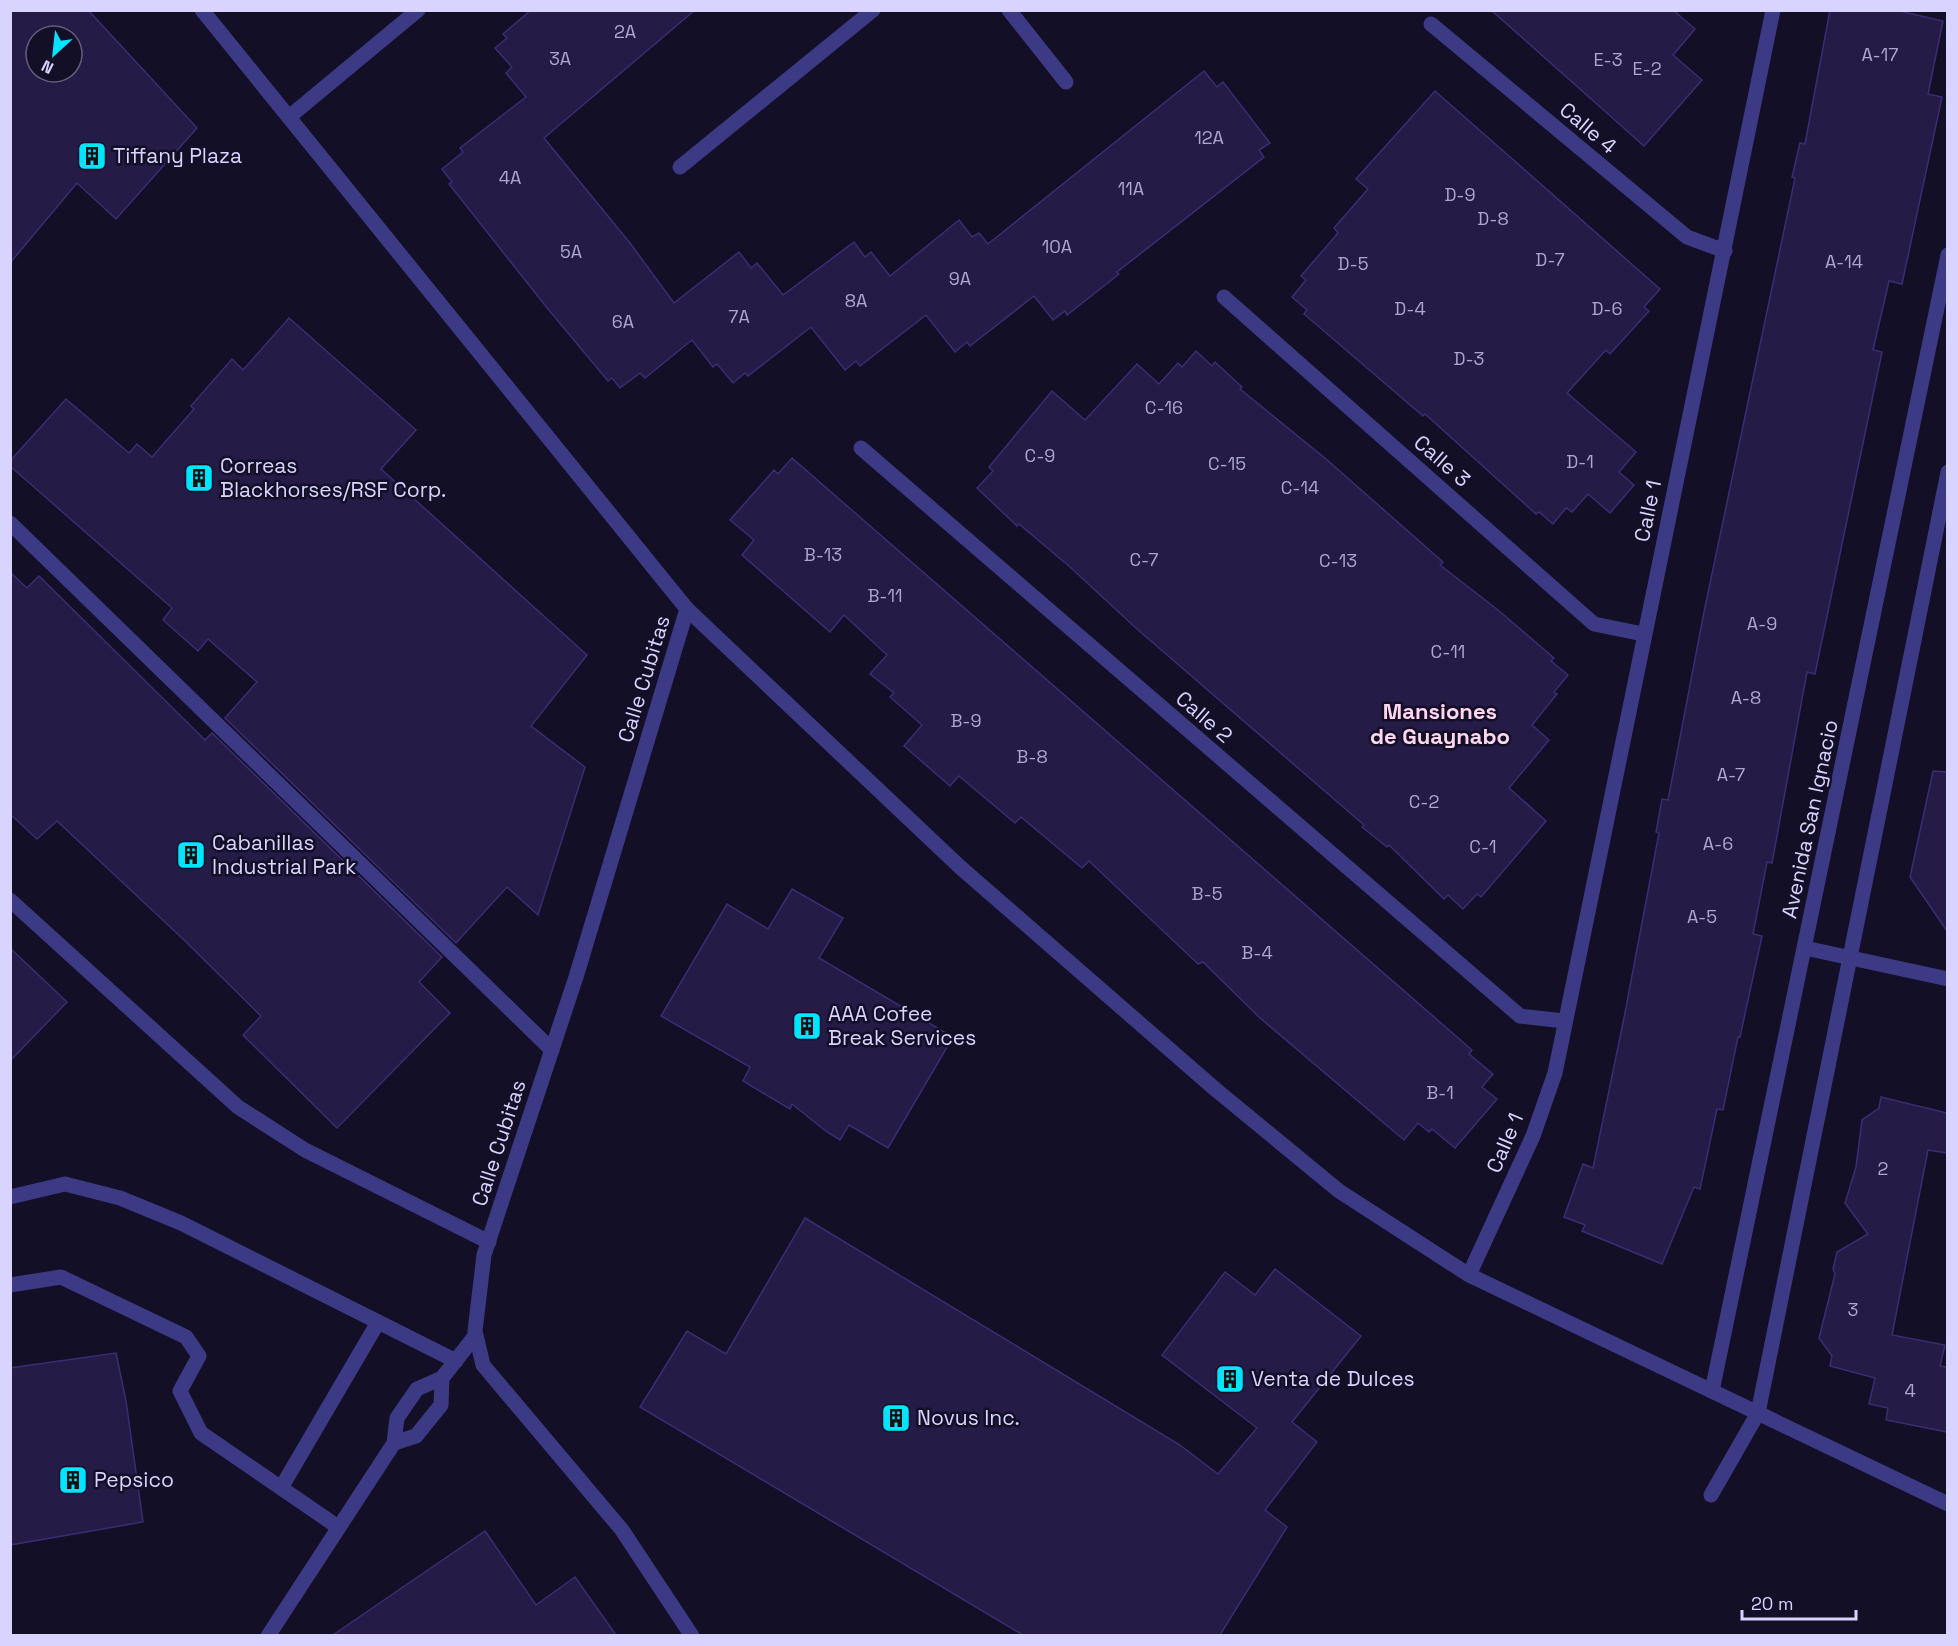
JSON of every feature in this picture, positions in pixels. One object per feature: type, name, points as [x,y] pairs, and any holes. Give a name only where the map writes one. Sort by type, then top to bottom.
[{"type":"street","points":[[202,10],[687,609],[960,867],[1215,1089],[1339,1191],[1469,1275],[1947,1504]]},
{"type":"street","points":[[289,117],[418,10]]},
{"type":"street","points":[[680,167],[873,10]]},
{"type":"street","points":[[1009,10],[1066,82]]},
{"type":"street","name":"Calle 1","points":[[1469,1275],[1533,1136],[1555,1073],[1643,634],[1725,251],[1773,10]]},
{"type":"street","name":"Calle 4","points":[[1431,24],[1687,237],[1725,251]]},
{"type":"street","name":"Avenida San Ignacio","points":[[1712,1391],[1947,255]]},
{"type":"street","name":"Calle 3","points":[[1224,297],[1594,624],[1643,634]]},
{"type":"street","name":"Calle 2","points":[[861,448],[1520,1016],[1564,1022]]},
{"type":"street","points":[[1711,1495],[1758,1413],[1947,474]]},
{"type":"street","points":[[10,523],[552,1050]]},
{"type":"street","name":"Calle Cubitas","points":[[687,609],[552,1050],[484,1255],[475,1336],[483,1365],[622,1530],[692,1635]]},
{"type":"street","points":[[10,900],[238,1107],[305,1150],[489,1242]]},
{"type":"street","points":[[1805,948],[1947,979]]},
{"type":"street","points":[[10,1197],[65,1184],[120,1197],[181,1223],[456,1361]]},
{"type":"street","points":[[10,1285],[61,1277],[186,1336],[199,1356],[180,1391],[201,1432],[338,1527]]},
{"type":"street","points":[[281,1488],[377,1323]]},
{"type":"street","points":[[268,1635],[394,1443],[397,1418],[417,1389],[442,1378],[475,1336]]},
{"type":"street","points":[[394,1443],[416,1436],[441,1405],[442,1378]]},
{"type":"building","name":"Tiffany Plaza","points":[[10,10],[88,10],[197,128],[116,219],[77,183],[10,263]]},
{"type":"building","points":[[531,10],[695,10],[544,138],[630,243],[674,303],[739,252],[751,268],[757,263],[783,295],[854,242],[865,257],[871,252],[890,276],[959,220],[972,237],[979,233],[988,244],[1204,71],[1217,87],[1223,82],[1270,143],[1259,150],[1264,157],[1117,272],[1119,274],[1067,315],[1065,311],[1053,320],[1034,296],[970,346],[967,342],[955,352],[926,315],[860,366],[856,361],[845,370],[811,327],[748,376],[745,373],[733,383],[717,364],[713,367],[692,340],[645,378],[640,373],[620,388],[612,378],[608,381],[548,309],[449,184],[452,182],[442,169],[463,152],[460,148],[526,97],[506,73],[512,67],[495,48],[507,38],[503,34]]},
{"type":"building","points":[[1491,10],[1673,10],[1695,29],[1673,55],[1702,80],[1644,146]]},
{"type":"building","points":[[1830,10],[1895,10],[1943,21],[1928,94],[1942,97],[1902,284],[1889,281],[1873,350],[1882,352],[1815,674],[1807,672],[1772,863],[1767,862],[1753,934],[1762,936],[1723,1110],[1717,1109],[1700,1189],[1694,1187],[1662,1264],[1582,1231],[1585,1225],[1564,1217],[1583,1164],[1593,1168],[1659,833],[1656,832],[1662,799],[1668,800],[1704,612],[1795,178],[1792,177],[1800,143],[1805,144]]},
{"type":"building","points":[[1435,91],[1660,289],[1644,307],[1649,311],[1610,354],[1606,350],[1567,393],[1636,452],[1619,472],[1634,485],[1610,513],[1588,494],[1572,512],[1566,508],[1553,524],[1539,512],[1536,514],[1425,414],[1423,416],[1304,314],[1307,310],[1292,297],[1306,280],[1301,276],[1338,233],[1334,228],[1368,189],[1356,179]]},
{"type":"building","points":[[289,318],[416,430],[381,469],[587,655],[531,726],[585,767],[538,915],[507,887],[456,943],[225,718],[257,682],[208,639],[198,651],[163,620],[172,608],[10,466],[10,461],[66,399],[129,453],[137,444],[152,457],[194,409],[191,406],[232,359],[243,370]]},
{"type":"building","points":[[1196,351],[1212,366],[1215,362],[1242,387],[1240,389],[1326,459],[1443,562],[1440,565],[1554,658],[1551,661],[1568,675],[1554,692],[1557,694],[1532,725],[1549,740],[1509,788],[1546,821],[1481,897],[1477,894],[1463,909],[1448,895],[1444,899],[1389,845],[1387,847],[1362,827],[1364,825],[1137,629],[1070,567],[1019,524],[1017,526],[977,488],[993,471],[989,467],[1052,391],[1085,420],[1137,364],[1159,384],[1178,363],[1182,367]]},
{"type":"building","points":[[792,458],[1472,1050],[1469,1054],[1493,1074],[1482,1087],[1497,1099],[1455,1148],[1432,1129],[1429,1132],[1418,1123],[1404,1140],[1260,1018],[1203,962],[1198,964],[1089,861],[1082,868],[1021,817],[1015,823],[959,776],[950,786],[904,746],[922,725],[890,697],[894,693],[870,674],[887,655],[844,615],[830,632],[742,555],[754,540],[730,520],[774,470],[778,474]]},
{"type":"building","name":"Cabanillas Industrial Park","points":[[10,572],[27,588],[39,576],[205,740],[212,733],[442,957],[419,982],[450,1013],[337,1128],[243,1035],[261,1016],[183,939],[57,821],[37,839],[10,814]]},
{"type":"building","points":[[1933,771],[1947,772],[1947,931],[1910,877]]},
{"type":"building","name":"AAA Cofee Break Services","points":[[792,889],[843,918],[819,958],[953,1037],[888,1148],[849,1125],[840,1140],[792,1104],[790,1109],[743,1081],[750,1067],[661,1016],[727,904],[768,929]]},
{"type":"building","points":[[10,948],[67,1002],[10,1061]]},
{"type":"building","points":[[1881,1097],[1947,1113],[1947,1153],[1928,1150],[1892,1335],[1945,1345],[1940,1366],[1947,1367],[1947,1432],[1886,1420],[1888,1408],[1869,1404],[1875,1378],[1830,1366],[1832,1356],[1819,1338],[1835,1274],[1833,1269],[1837,1252],[1868,1234],[1845,1203],[1856,1167],[1862,1120],[1879,1108]]},
{"type":"building","name":"Novus Inc.","points":[[805,1218],[1180,1445],[1218,1474],[1257,1428],[1162,1355],[1225,1272],[1255,1295],[1275,1269],[1361,1336],[1292,1422],[1317,1442],[1265,1510],[1287,1527],[1220,1635],[1023,1635],[640,1407],[687,1331],[726,1354]]},
{"type":"building","name":"Pepsico","points":[[116,1353],[126,1401],[143,1522],[10,1545],[10,1368]]},
{"type":"building","points":[[485,1531],[536,1605],[575,1577],[616,1635],[333,1635]]},
{"type":"place","name":"Tiffany Plaza","points":[[92,156]]},
{"type":"place","name":"Correas Blackhorses/RSF Corp.","points":[[199,478]]},
{"type":"place","name":"Cabanillas Industrial Park","points":[[191,855]]},
{"type":"place","name":"AAA Cofee Break Services","points":[[807,1026]]},
{"type":"place","name":"Venta de Dulces","points":[[1230,1379]]},
{"type":"place","name":"Novus Inc.","points":[[896,1418]]},
{"type":"place","name":"Pepsico","points":[[73,1480]]},
{"type":"district","name":"Mansiones de Guaynabo","points":[[1440,724]]}]
